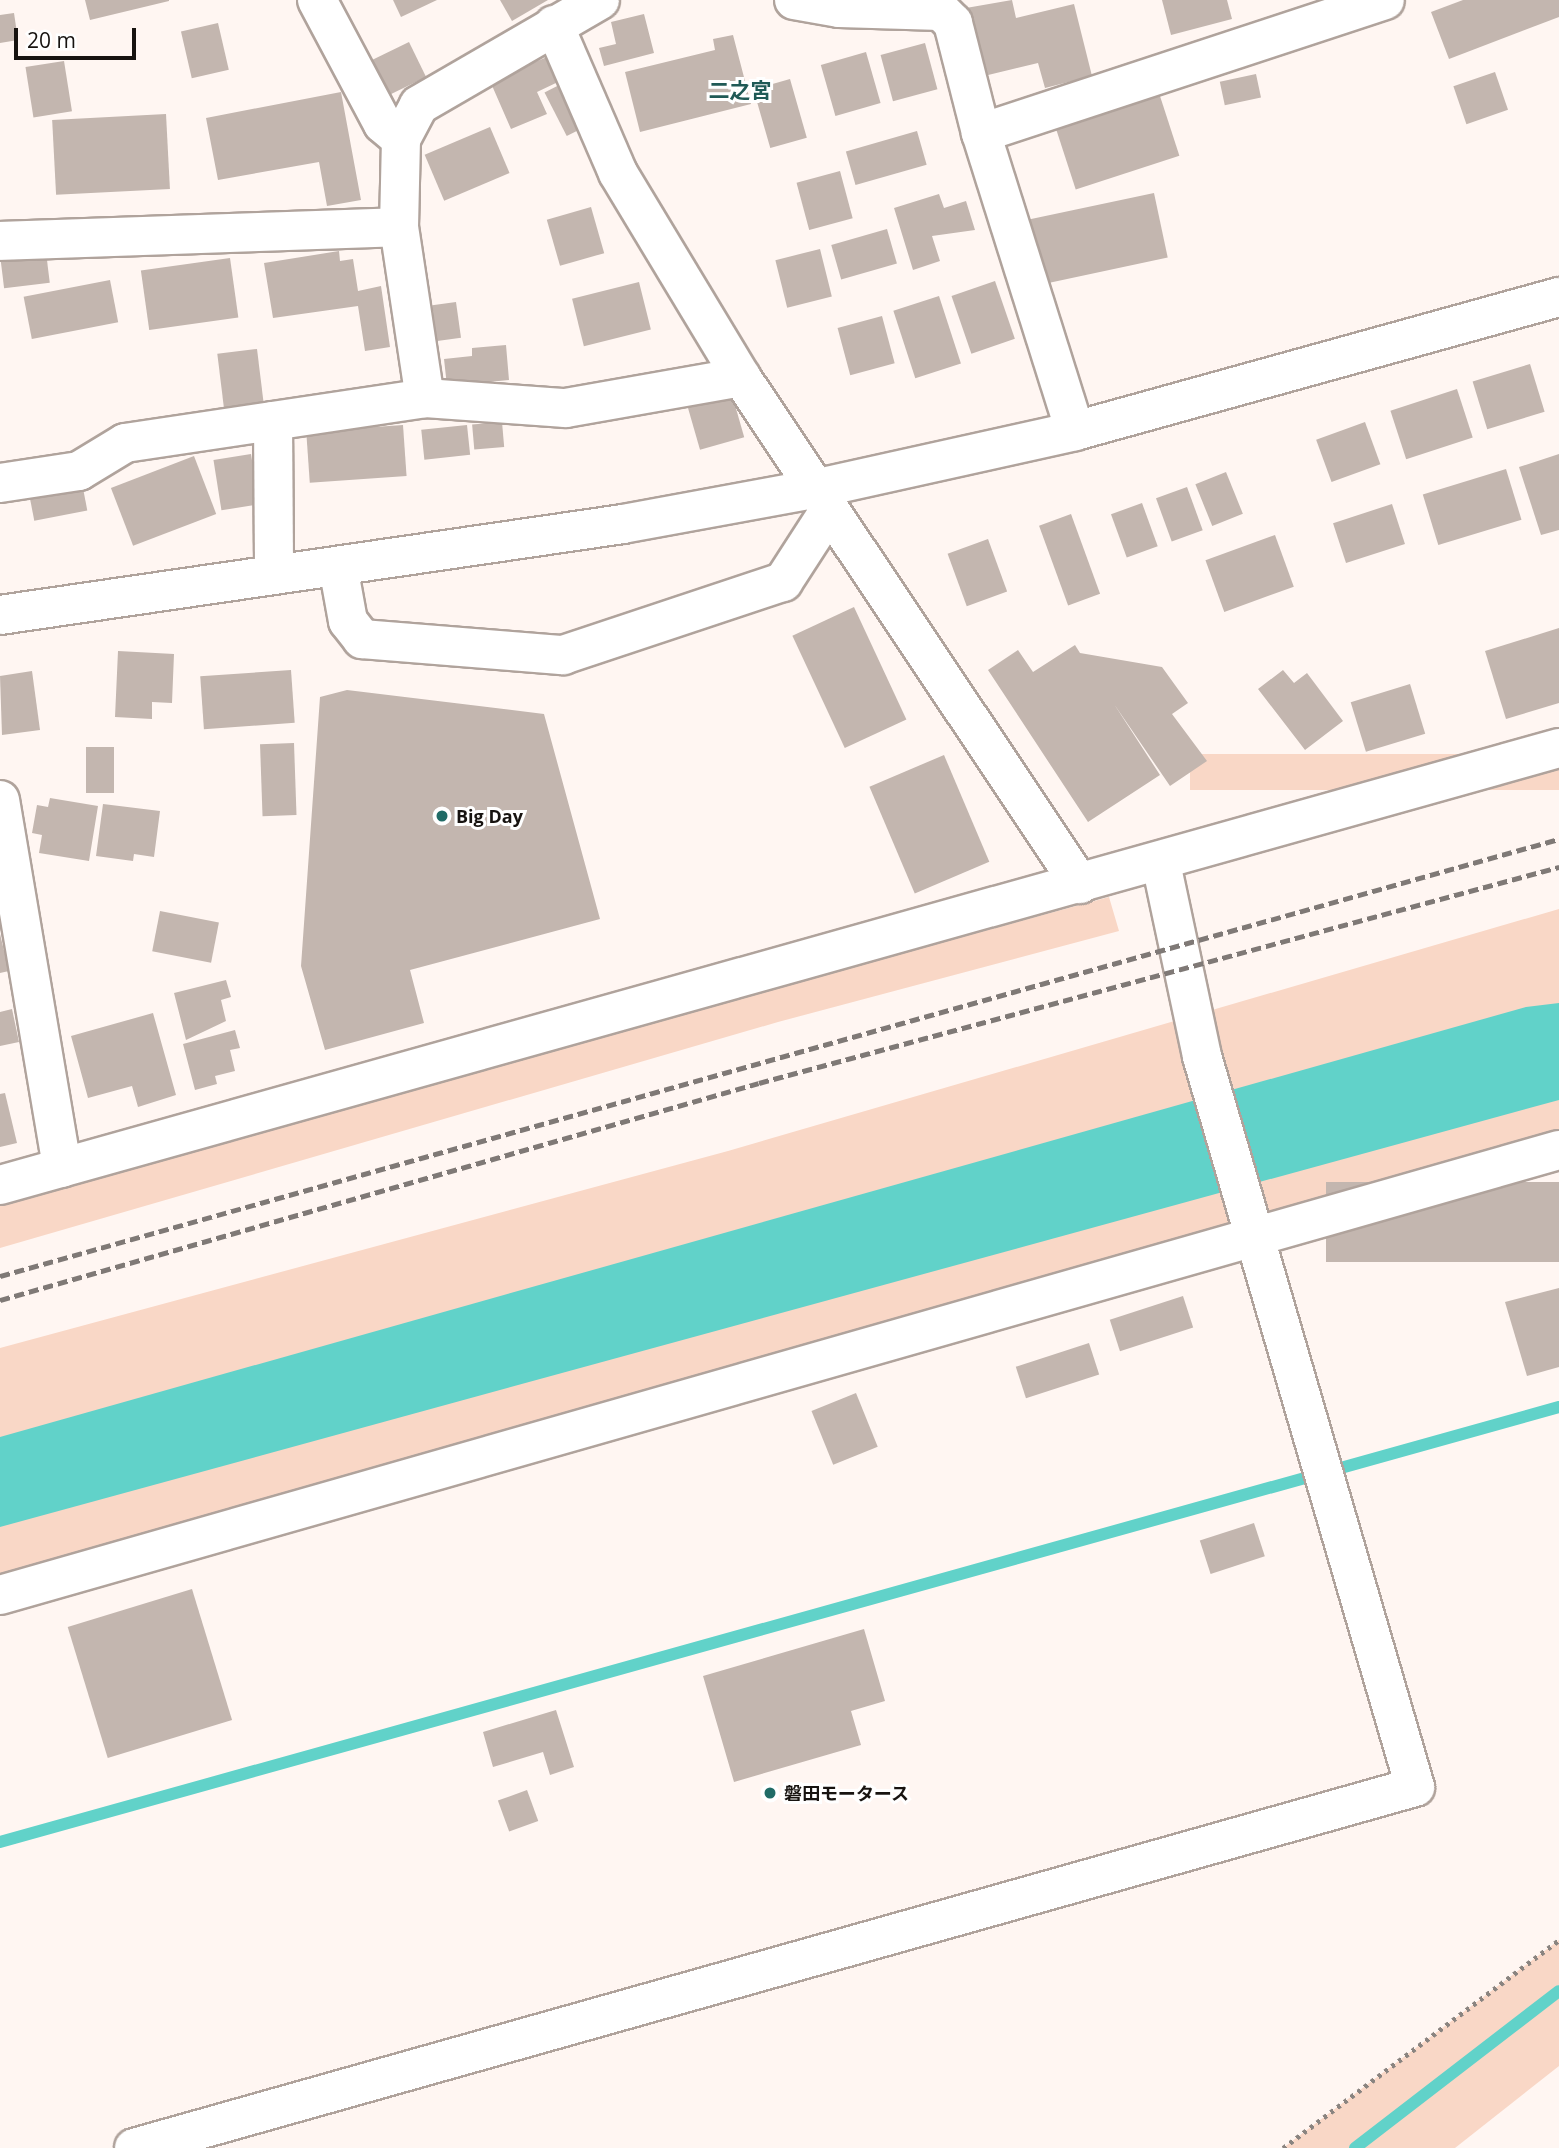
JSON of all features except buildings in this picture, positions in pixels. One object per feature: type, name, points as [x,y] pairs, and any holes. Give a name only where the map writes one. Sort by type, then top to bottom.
[{"type":"street","points":[[317,0],[383,124],[401,139]]},
{"type":"street","points":[[425,398],[400,227],[401,139],[419,105],[600,0]]},
{"type":"street","points":[[794,0],[839,8],[941,11],[953,23],[981,133],[1075,431]]},
{"type":"street","points":[[981,133],[1385,0]]},
{"type":"street","points":[[554,25],[618,173],[741,377],[1080,884]]},
{"type":"street","points":[[0,241],[400,227]]},
{"type":"street","points":[[0,615],[623,524],[821,500],[1559,297]]},
{"type":"street","points":[[0,482],[79,471],[125,443],[425,398],[566,408],[741,377]]},
{"type":"street","points":[[273,421],[274,574]]},
{"type":"street","points":[[338,566],[348,621],[362,639],[564,655],[783,582],[821,500]]},
{"type":"street","points":[[0,1185],[1161,863],[1559,748]]},
{"type":"street","points":[[0,800],[62,1168]]},
{"type":"street","points":[[134,2148],[1415,1787],[1251,1233],[1202,1056],[1161,863]]},
{"type":"street","points":[[0,1595],[1251,1233],[1559,1150]]},
{"type":"path","points":[[1283,2148],[1559,1940]]},
{"type":"shaded area","points":[[1190,754],[1559,754],[1559,790],[1190,790]]},
{"type":"shaded area","points":[[1109,897],[1119,931],[778,1022],[0,1248],[0,1199]]},
{"type":"shaded area","points":[[1559,909],[1559,1153],[0,1596],[0,1348],[728,1151]]},
{"type":"shaded area","points":[[1559,1940],[1559,2066],[1455,2148],[1283,2148]]},
{"type":"water","points":[[1559,1003],[1559,1100],[0,1527],[0,1437],[1526,1007]]},
{"type":"waterway","points":[[0,1842],[1559,1407]]},
{"type":"waterway","points":[[1355,2148],[1559,1991]]},
{"type":"railway","points":[[0,1276],[1559,839]]},
{"type":"railway","points":[[0,1300],[759,1083],[1559,867]]},
{"type":"place","name":"Big Day","points":[[442,816]]},
{"type":"place","name":"磐田モータース","points":[[770,1793]]},
{"type":"district","name":"二之宮","points":[[740,90]]}]
